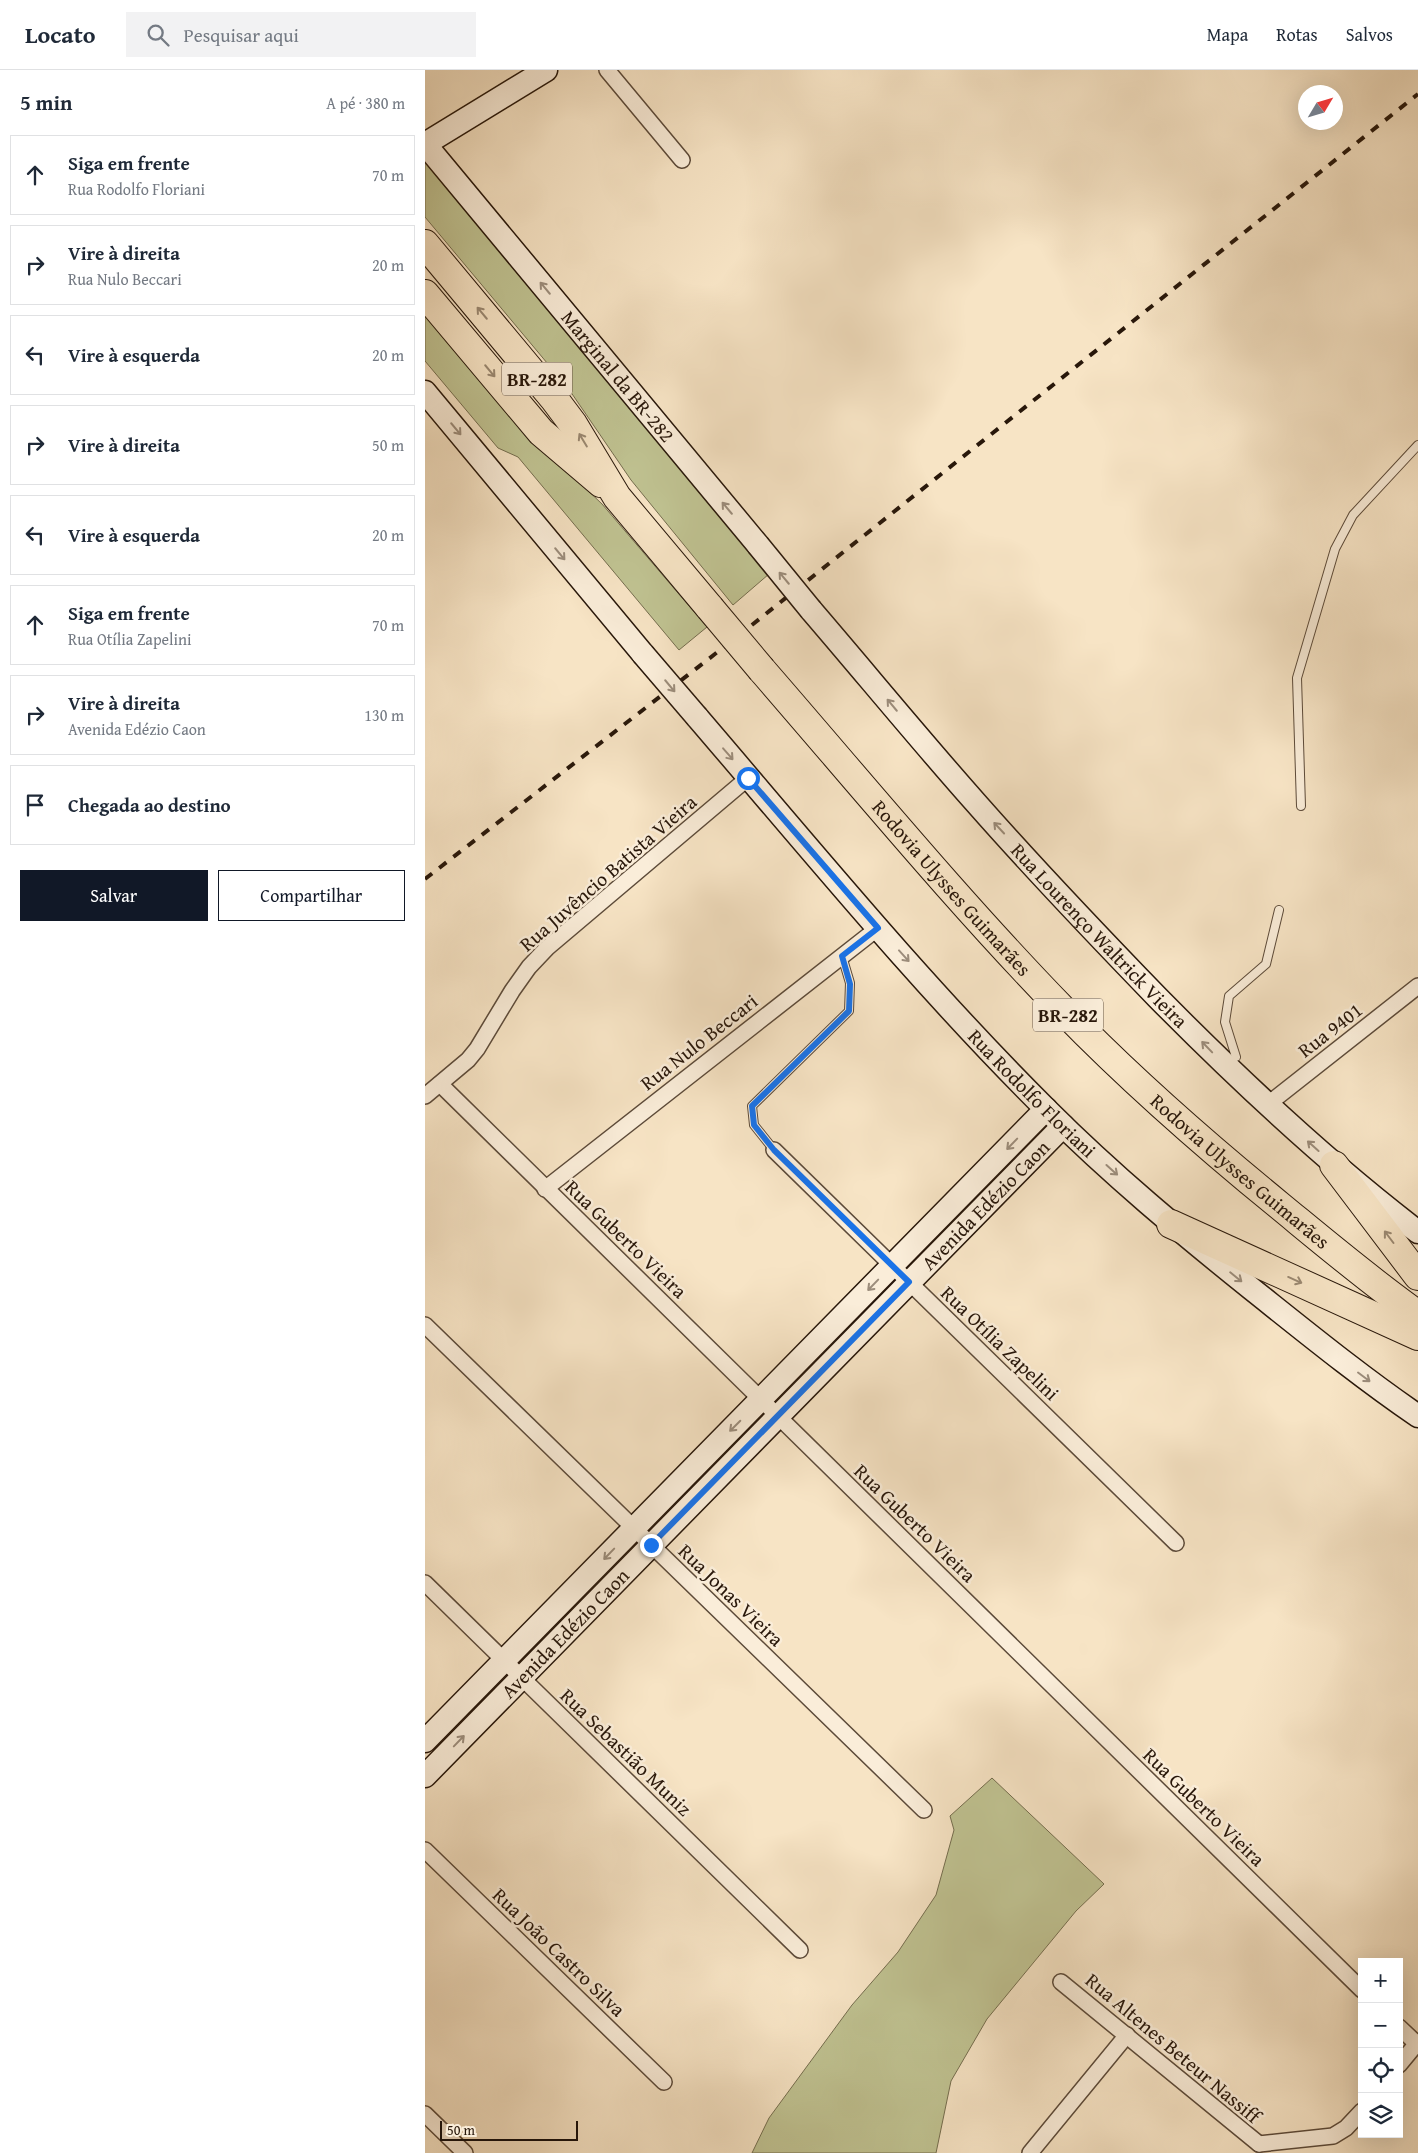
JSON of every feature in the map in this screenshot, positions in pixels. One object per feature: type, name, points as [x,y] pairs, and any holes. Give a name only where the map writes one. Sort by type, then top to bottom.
[{"type":"highway","name":"Rodovia Ulysses Guimarães","points":[[425,244],[555,400],[573,424],[617,497],[762,670],[979,919],[1062,1009],[1111,1058],[1232,1166],[1312,1233],[1418,1315]]},
{"type":"highway","name":"Rodovia Ulysses Guimarães","points":[[425,294],[541,432],[617,497]]},
{"type":"highway","points":[[1334,1165],[1418,1276]]},
{"type":"highway","points":[[1171,1224],[1418,1336]]},
{"type":"main road","points":[[425,144],[546,70]]},
{"type":"main road","name":"Marginal da BR-282","points":[[425,144],[811,610]]},
{"type":"main road","name":"Rua Rodolfo Floriani","points":[[425,392],[748,778],[878,928],[961,1020],[1046,1109],[1171,1224],[1295,1324],[1418,1416]]},
{"type":"main road","name":"Rua Lourenço Waltrick Vieira","points":[[811,610],[975,803],[1101,940],[1225,1066],[1267,1105],[1334,1165],[1418,1232]]},
{"type":"main road","name":"Avenida Edézio Caon","points":[[425,1741],[1046,1109]]},
{"type":"main road","name":"Avenida Edézio Caon","points":[[425,1776],[1063,1126]]},
{"type":"street","points":[[607,70],[682,160]]},
{"type":"street","name":"Rua Juvêncio Batista Vieira","points":[[425,1096],[477,1049],[529,966],[547,948],[748,778]]},
{"type":"street","name":"Rua Nulo Beccari","points":[[545,1189],[878,928]]},
{"type":"street","name":"Rua 9401","points":[[1267,1105],[1418,986]]},
{"type":"street","name":"Rua Guberto Vieira","points":[[440,1084],[1358,1986]]},
{"type":"street","name":"Rua Otília Zapelini","points":[[774,1150],[1176,1544]]},
{"type":"street","name":"Rua Jonas Vieira","points":[[425,1325],[923,1810]]},
{"type":"street","name":"Rua Sebastião Muniz","points":[[425,1583],[800,1950]]},
{"type":"street","name":"Rua João Castro Silva","points":[[425,1850],[665,2082]]},
{"type":"street","name":"Rua Altenes Beteur Nassiff","points":[[1061,1982],[1127,2035],[1255,2149]]},
{"type":"street","points":[[1403,2031],[1417,2043],[1403,2060]]},
{"type":"street","points":[[1030,2153],[1127,2035]]},
{"type":"street","points":[[425,2114],[465,2153]]},
{"type":"street","points":[[1255,2149],[1333,2136],[1345,2128],[1358,2115]]},
{"type":"lane","points":[[1301,806],[1297,678],[1335,549],[1353,514],[1418,446]]},
{"type":"lane","points":[[1236,1057],[1225,1022],[1229,996],[1266,964],[1279,910]]},
{"type":"lane","points":[[774,1150],[754,1125],[752,1106],[849,1011],[850,984],[842,956]]},
{"type":"green space","points":[[425,159],[769,574],[733,605],[631,480],[568,388],[425,217]]},
{"type":"green space","points":[[425,309],[540,445],[602,504],[707,627],[679,650],[518,457],[498,448],[425,361]]},
{"type":"green space","points":[[1034,1134],[1037,1137],[909,1268],[906,1266]]},
{"type":"green space","points":[[888,1285],[890,1287],[786,1394],[784,1391]]},
{"type":"green space","points":[[628,1549],[631,1551],[520,1665],[517,1662]]},
{"type":"green space","points":[[992,1778],[1104,1884],[1076,1911],[987,2019],[951,2081],[936,2153],[752,2153],[769,2118],[852,2005],[898,1952],[936,1895],[954,1830],[950,1816]]},
{"type":"railway","points":[[425,879],[733,640],[1418,94]]},
{"type":"route","points":[[651,1545],[909,1282],[774,1150],[754,1125],[752,1106],[849,1011],[850,984],[842,956],[878,928],[748,778]]}]
